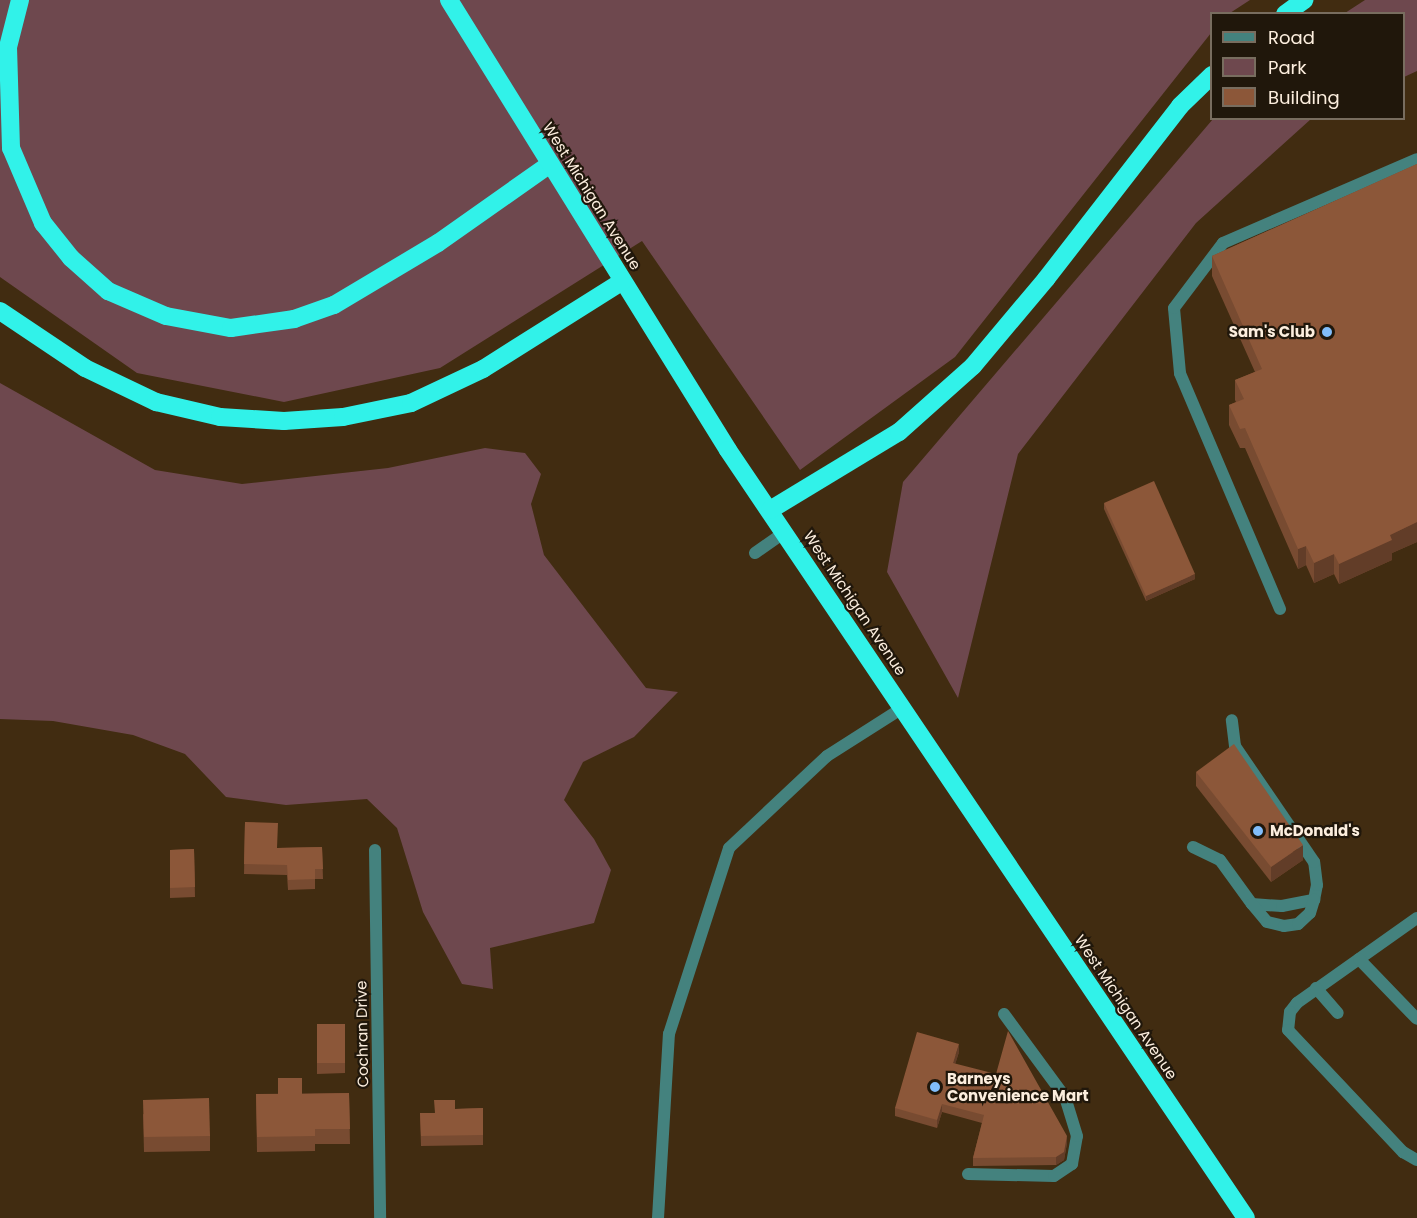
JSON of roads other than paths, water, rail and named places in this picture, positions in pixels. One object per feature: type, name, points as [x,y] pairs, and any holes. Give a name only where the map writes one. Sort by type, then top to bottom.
[{"type":"highway","points":[[20,0],[8,47],[11,148],[43,223],[71,258],[108,291],[166,316],[231,328],[294,319],[334,305],[438,243],[550,164]]},
{"type":"highway","name":"West Michigan Avenue","points":[[449,0],[623,281],[770,510],[1246,1218]]},
{"type":"highway","points":[[1288,12],[1304,0]]},
{"type":"highway","points":[[770,510],[899,432],[973,366],[1046,279],[1180,106],[1210,77]]},
{"type":"highway","points":[[0,311],[85,368],[156,402],[220,417],[284,421],[343,417],[411,403],[483,369],[623,281]]},
{"type":"street","points":[[1280,609],[1180,374],[1174,308],[1223,243],[1417,159]]},
{"type":"street","points":[[755,553],[785,532]]},
{"type":"street","points":[[658,1218],[669,1034],[729,848],[827,756],[904,707]]},
{"type":"street","points":[[1192,847],[1220,860],[1267,922],[1284,926],[1298,924],[1310,913],[1317,885],[1314,862],[1235,746],[1232,720]]},
{"type":"street","name":"Cochran Drive","points":[[375,850],[380,1218]]},
{"type":"street","points":[[1252,904],[1282,906],[1314,900]]},
{"type":"street","points":[[1417,918],[1316,988],[1290,1012],[1288,1030],[1403,1152],[1417,1160]]},
{"type":"street","points":[[1359,959],[1417,1019]]},
{"type":"street","points":[[1316,988],[1338,1013]]},
{"type":"street","points":[[968,1174],[1054,1176],[1072,1164],[1077,1136],[1065,1097],[1004,1014]]},
{"type":"place","name":"Sam's Club","points":[[1327,332]]},
{"type":"place","name":"McDonald's","points":[[1258,831]]},
{"type":"place","name":"Barneys Convenience Mart","points":[[935,1087]]}]
